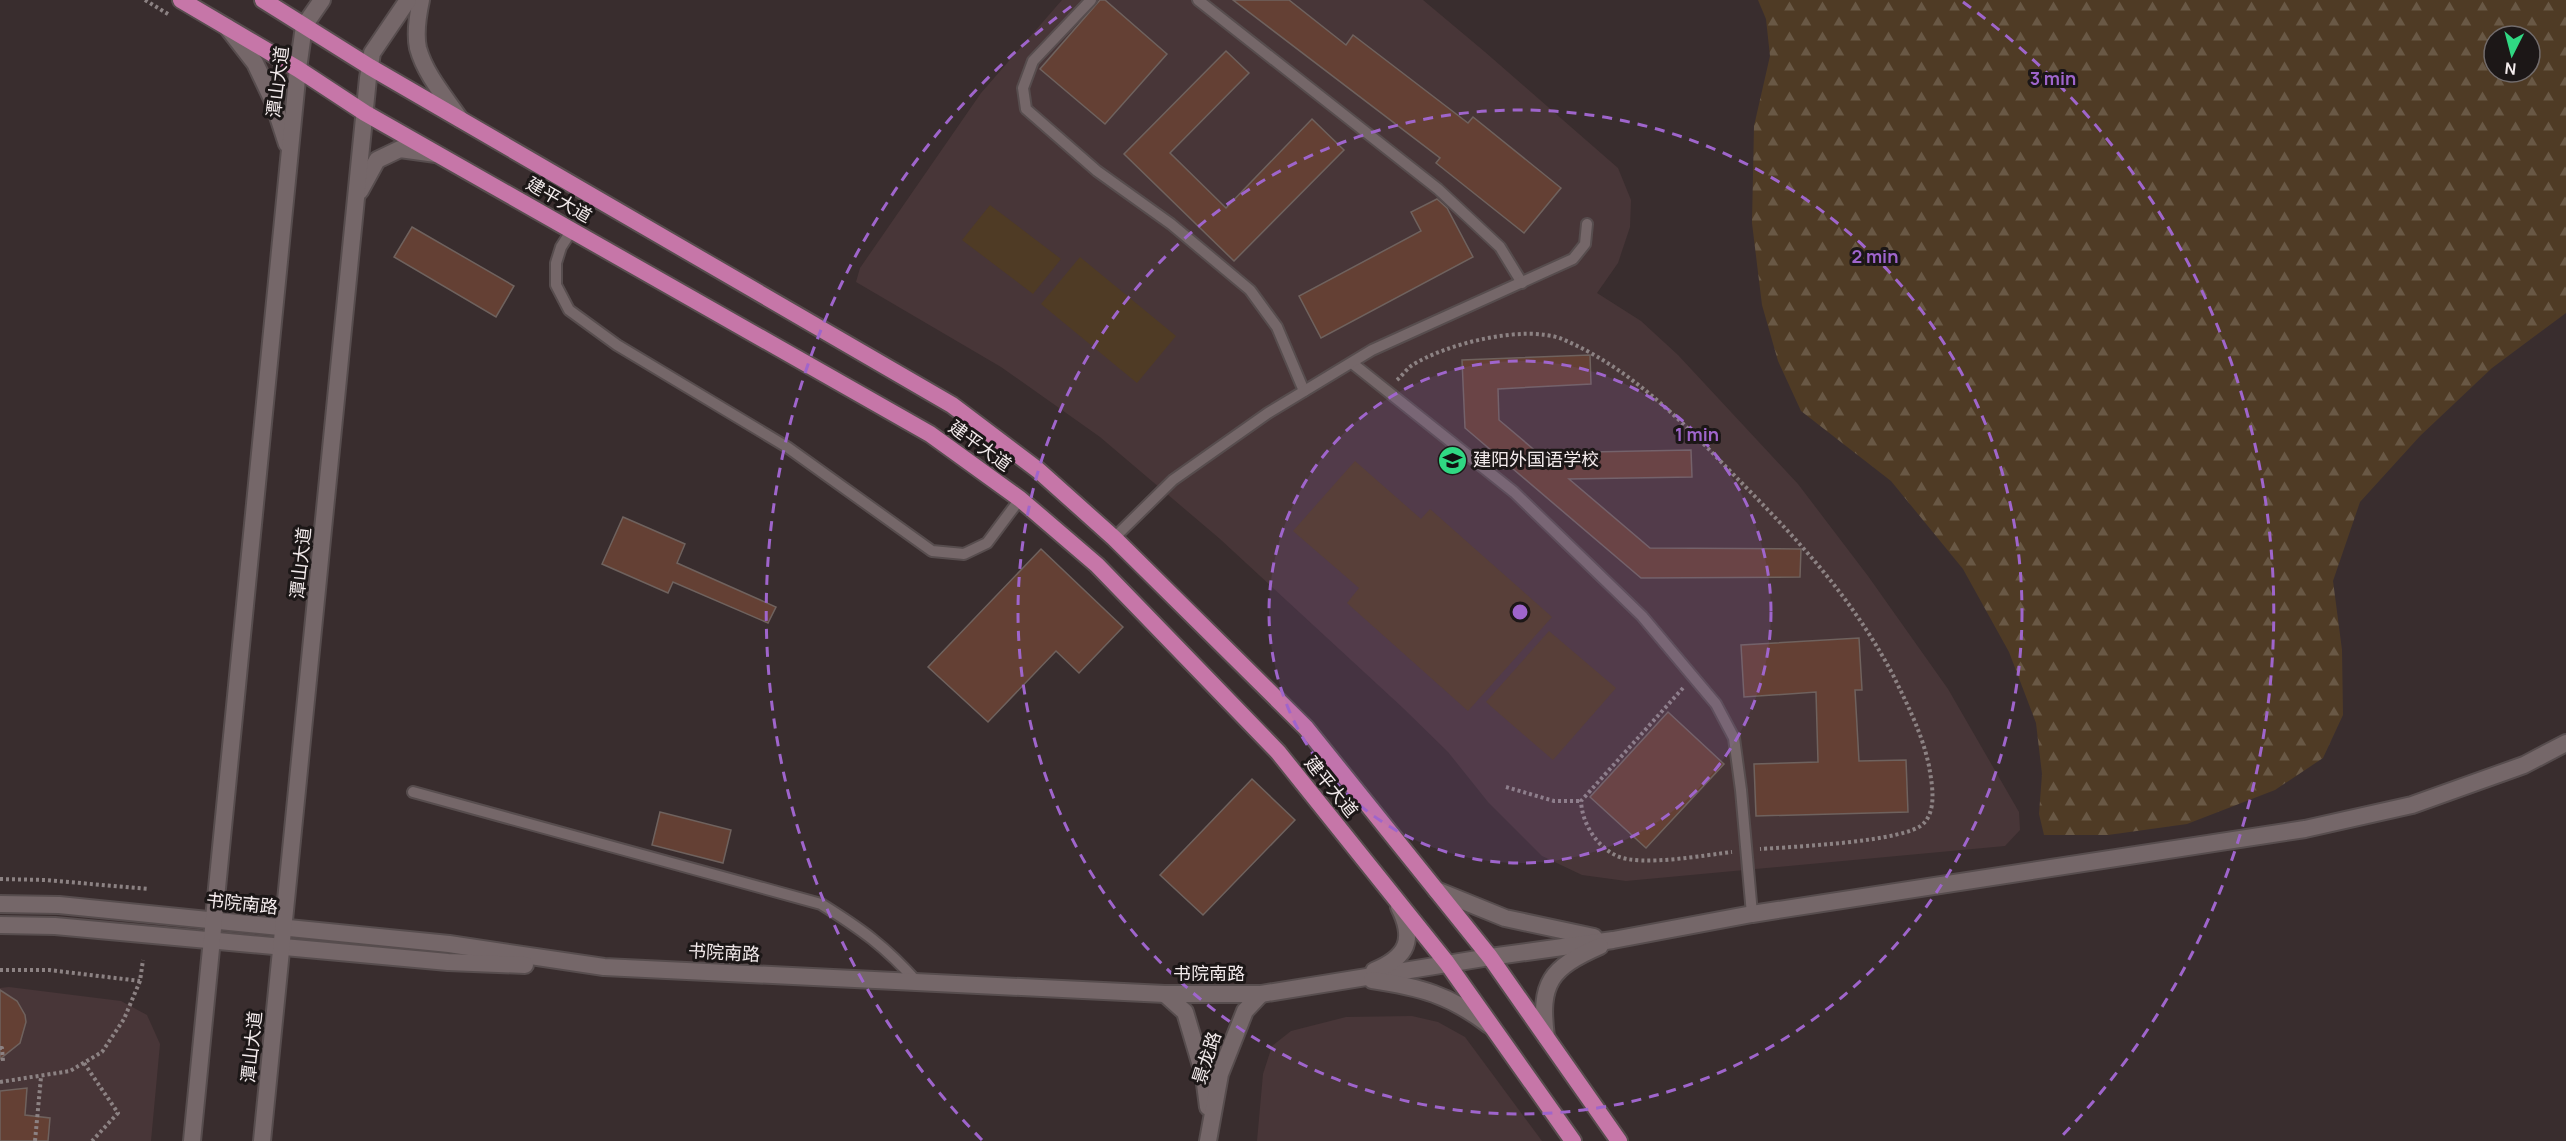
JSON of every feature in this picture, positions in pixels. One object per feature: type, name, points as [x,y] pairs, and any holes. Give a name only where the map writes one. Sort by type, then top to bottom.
[{"type":"main road","name":"建平大道","points":[[181,0],[298,69],[365,113],[930,434],[1020,500],[1097,565],[1278,752],[1447,963],[1573,1141]]},
{"type":"main road","name":"建平大道","points":[[262,0],[370,67],[952,405],[1038,470],[1114,538],[1306,728],[1490,957],[1619,1141]]},
{"type":"main road","name":"潭山大道","points":[[192,1141],[298,69],[304,26],[322,0]]},
{"type":"main road","name":"潭山大道","points":[[262,1141],[370,67],[372,52],[408,0]]},
{"type":"main road","points":[[421,0],[418,16],[418,47],[432,77],[460,119]]},
{"type":"main road","points":[[226,27],[255,63],[273,101],[290,151]]},
{"type":"main road","points":[[357,197],[377,160],[400,149],[437,154]]},
{"type":"main road","points":[[1546,1037],[1543,1011],[1546,988],[1554,975],[1586,952],[1613,940],[1752,914],[2305,829],[2412,805],[2524,765],[2566,743]]},
{"type":"main road","points":[[1436,890],[1515,921],[1613,940]]},
{"type":"main road","points":[[1357,978],[1379,969],[1404,950],[1408,930],[1392,894]]},
{"type":"main road","name":"书院南路","points":[[0,904],[59,905],[449,944],[604,967],[1165,994],[1261,994],[1447,963],[1613,940]]},
{"type":"main road","points":[[0,925],[55,926],[448,962],[604,967]]},
{"type":"main road","points":[[1357,978],[1408,986],[1440,995],[1458,1003],[1494,1029]]},
{"type":"main road","points":[[1165,994],[1185,1012],[1204,1076],[1211,1121]]},
{"type":"main road","name":"景龙路","points":[[1208,1141],[1220,1074],[1245,1011],[1261,994]]},
{"type":"lane","points":[[1091,0],[1033,62],[1023,88],[1026,109],[1097,171],[1171,224],[1250,290],[1277,327],[1304,391]]},
{"type":"lane","points":[[1198,0],[1438,189],[1500,247],[1522,283]]},
{"type":"lane","points":[[1114,538],[1173,480],[1245,428],[1304,391],[1372,350],[1573,259],[1585,244],[1587,224]]},
{"type":"lane","points":[[572,230],[561,247],[556,263],[555,285],[569,310],[617,345],[788,447],[932,551],[964,554],[987,543],[1020,500]]},
{"type":"lane","points":[[1352,363],[1389,390],[1514,492],[1642,616],[1716,704],[1734,738],[1752,914]]},
{"type":"lane","points":[[413,792],[821,904],[868,934],[895,957],[917,982]]},
{"type":"path","points":[[144,0],[174,18]]},
{"type":"path","points":[[1389,390],[1410,367],[1431,356],[1469,343],[1506,335],[1540,334],[1561,338],[1603,360],[1632,380],[1681,422],[1799,540],[1848,601],[1916,720],[1930,774],[1933,800],[1929,816],[1920,827],[1890,837],[1666,859],[1640,860],[1618,856],[1599,843],[1587,827],[1582,814],[1581,801],[1693,677]]},
{"type":"path","points":[[1506,787],[1554,801],[1581,801]]},
{"type":"path","points":[[0,879],[45,880],[149,889]]},
{"type":"path","points":[[0,1082],[70,1071],[102,1052],[124,1019],[140,981],[143,960]]},
{"type":"path","points":[[0,970],[49,970],[140,981]]},
{"type":"path","points":[[0,1048],[2,1048],[3,1061],[0,1061]]},
{"type":"path","points":[[84,1063],[118,1113],[92,1141]]},
{"type":"path","points":[[35,1141],[41,1077]]},
{"type":"shaded area","name":"建阳外国语学校","points":[[1062,0],[1423,0],[1485,52],[1618,168],[1631,200],[1630,227],[1618,263],[1597,293],[1641,321],[1678,355],[1798,484],[1868,576],[1948,689],[2019,812],[2020,830],[2005,846],[1626,881],[1582,875],[1542,856],[1488,802],[1448,752],[1403,708],[1220,539],[1100,437],[1001,367],[856,282],[860,268],[981,93]]},
{"type":"shaded area","points":[[9,987],[121,1001],[147,1015],[160,1044],[151,1141],[0,1141],[0,988]]},
{"type":"shaded area","points":[[1412,1016],[1438,1022],[1465,1037],[1542,1141],[1257,1141],[1263,1074],[1272,1046],[1291,1031],[1346,1017]]},
{"type":"green space","points":[[1758,0],[2566,0],[2566,313],[2492,368],[2420,436],[2360,502],[2333,581],[2342,650],[2343,715],[2323,758],[2275,790],[2187,824],[2108,835],[2044,835],[2039,814],[2042,774],[2036,723],[2009,652],[1963,569],[1891,481],[1801,411],[1778,361],[1762,305],[1752,223],[1754,126],[1770,56],[1766,19]]},
{"type":"green space","points":[[990,205],[1061,259],[1033,294],[962,240]]},
{"type":"green space","points":[[1080,257],[1176,336],[1137,383],[1041,304]]},
{"type":"green space","points":[[1355,461],[1421,519],[1430,509],[1552,617],[1468,711],[1347,603],[1359,588],[1293,531]]},
{"type":"green space","points":[[1549,631],[1616,688],[1553,760],[1486,702]]},
{"type":"building","points":[[1100,0],[1105,0],[1167,54],[1105,124],[1040,69]]},
{"type":"building","points":[[1233,0],[1289,0],[1346,45],[1353,35],[1468,123],[1473,117],[1561,188],[1524,233],[1436,163],[1440,158]]},
{"type":"building","points":[[1226,51],[1249,73],[1170,153],[1226,208],[1312,119],[1344,150],[1234,261],[1124,154]]},
{"type":"building","points":[[1437,199],[1447,208],[1473,257],[1321,338],[1299,296],[1421,231],[1411,212]]},
{"type":"building","points":[[412,227],[514,286],[496,317],[394,257]]},
{"type":"building","points":[[1590,355],[1591,384],[1498,389],[1499,420],[1538,453],[1691,450],[1692,477],[1569,479],[1650,548],[1801,549],[1800,577],[1641,578],[1465,428],[1462,360]]},
{"type":"building","points":[[623,517],[685,544],[677,563],[776,607],[768,623],[673,582],[668,593],[602,564]]},
{"type":"building","points":[[1041,549],[1123,627],[1079,673],[1056,651],[988,722],[928,667]]},
{"type":"building","points":[[1859,638],[1862,690],[1855,690],[1859,761],[1906,760],[1908,812],[1756,816],[1754,764],[1818,762],[1816,692],[1744,697],[1741,645]]},
{"type":"building","points":[[1668,712],[1724,764],[1646,848],[1590,797]]},
{"type":"building","points":[[1252,779],[1295,820],[1203,915],[1160,875]]},
{"type":"building","points":[[660,812],[731,830],[723,863],[652,845]]},
{"type":"building","points":[[0,990],[17,1001],[25,1015],[26,1022],[20,1043],[0,1059]]},
{"type":"building","points":[[27,1088],[25,1115],[50,1118],[48,1141],[0,1141],[0,1091]]},
{"type":"place","name":"建阳外国语学校","points":[[1452,460]]}]
